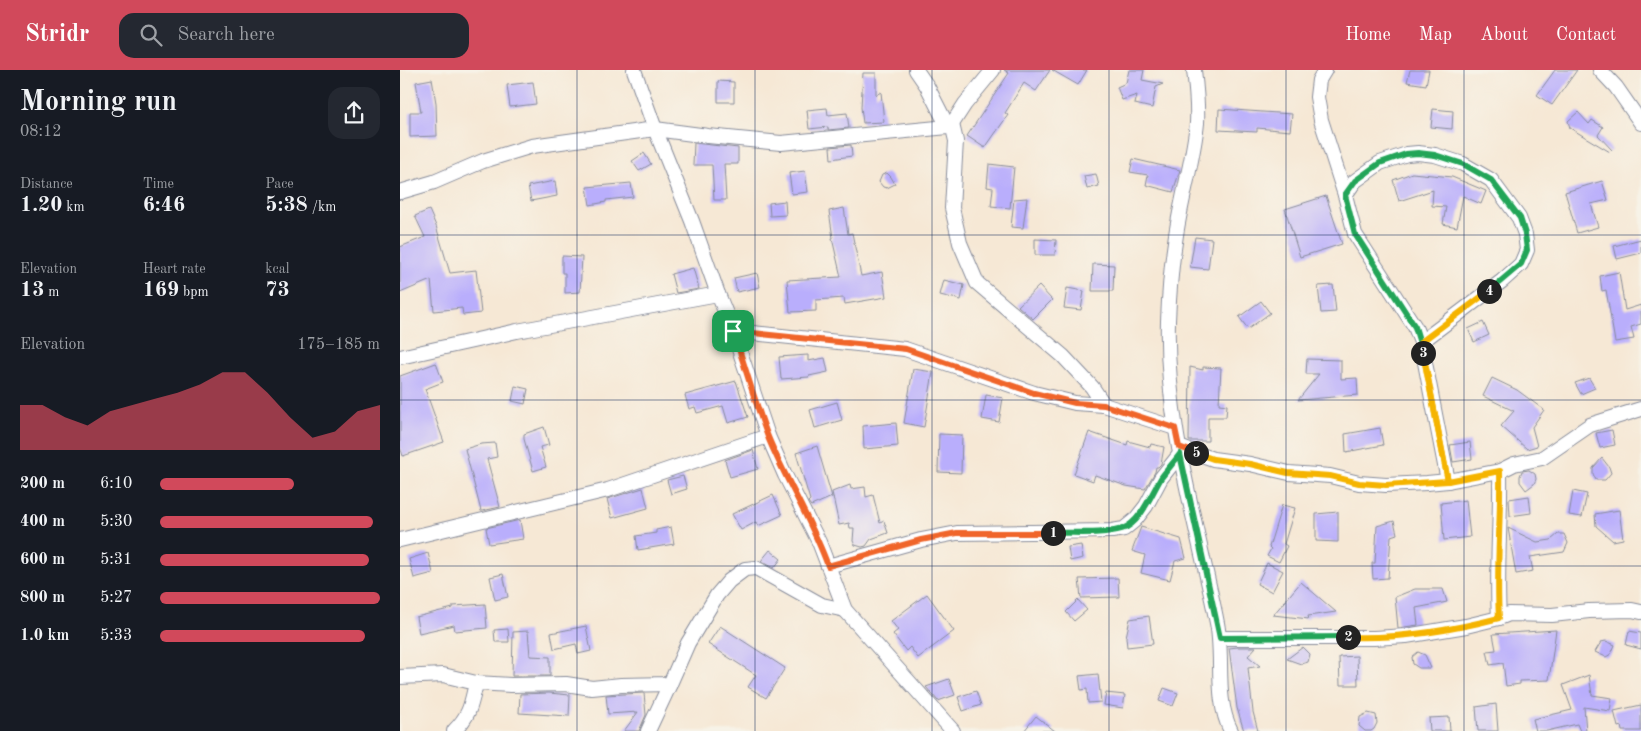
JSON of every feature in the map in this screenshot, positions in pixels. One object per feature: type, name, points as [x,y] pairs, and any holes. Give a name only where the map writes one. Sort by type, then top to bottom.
[{"type":"street","points":[[634,70],[733,331],[768,436],[785,475],[819,542],[846,610],[953,731]]},
{"type":"street","points":[[916,70],[950,125],[956,141],[952,208],[960,243],[976,283],[1063,356],[1092,387],[1104,405]]},
{"type":"street","points":[[400,192],[434,182],[484,161],[532,146],[655,128],[708,136],[780,142],[950,125],[993,70]]},
{"type":"street","points":[[1194,70],[1197,121],[1194,150],[1175,242],[1168,321],[1171,400],[1179,450],[1220,638],[1223,705],[1231,731]]},
{"type":"street","points":[[1325,70],[1319,80],[1317,97],[1321,120],[1345,195],[1355,234],[1410,319],[1421,342],[1448,481]]},
{"type":"street","points":[[1600,70],[1616,87],[1641,123]]},
{"type":"street","points":[[1345,195],[1355,181],[1380,163],[1406,154],[1435,155],[1463,164],[1491,180],[1520,218],[1527,250],[1521,264],[1502,281],[1421,342]]},
{"type":"street","points":[[400,356],[517,330],[718,294]]},
{"type":"street","points":[[733,331],[906,349],[1048,397],[1075,403],[1104,405],[1175,428]]},
{"type":"street","points":[[1179,450],[1213,459],[1250,464],[1288,473],[1330,476],[1359,483],[1386,485],[1448,481],[1500,471],[1514,464],[1542,458],[1590,425],[1641,410]]},
{"type":"street","points":[[400,540],[608,490],[768,436]]},
{"type":"street","points":[[828,566],[921,540],[957,533],[1112,531],[1124,529],[1135,520],[1146,506],[1179,450]]},
{"type":"street","points":[[1499,618],[1497,587],[1500,471]]},
{"type":"street","points":[[648,731],[688,643],[717,595],[729,581],[745,568],[756,568],[822,605],[846,610]]},
{"type":"street","points":[[1220,638],[1374,638],[1406,636],[1466,626],[1509,614],[1552,615],[1589,610],[1632,610],[1641,612]]},
{"type":"street","points":[[400,677],[443,675],[476,683],[511,685],[566,684],[592,688],[621,685],[670,684]]},
{"type":"street","points":[[454,731],[469,714],[476,683]]},
{"type":"building","points":[[1004,70],[1050,70],[1036,91],[1024,83],[1005,113],[1008,115],[985,148],[967,136],[1009,73]]},
{"type":"building","points":[[1052,70],[1087,70],[1078,85]]},
{"type":"building","points":[[1129,70],[1144,70],[1142,80],[1163,84],[1156,87],[1152,108],[1135,104],[1137,95],[1122,100],[1117,87],[1126,83]]},
{"type":"building","points":[[1410,70],[1429,70],[1426,85],[1407,82]]},
{"type":"building","points":[[1555,70],[1577,70],[1552,105],[1537,95]]},
{"type":"building","points":[[863,73],[876,73],[876,95],[881,92],[884,122],[863,123],[861,107]]},
{"type":"building","points":[[432,79],[436,103],[437,136],[410,137],[410,112],[421,112],[416,82]]},
{"type":"building","points":[[718,81],[734,82],[734,102],[718,102]]},
{"type":"building","points":[[533,82],[536,104],[510,107],[507,85]]},
{"type":"building","points":[[827,108],[828,115],[847,113],[849,128],[828,130],[828,127],[809,129],[807,110]]},
{"type":"building","points":[[1219,109],[1292,114],[1290,131],[1257,128],[1257,132],[1218,130]]},
{"type":"building","points":[[1433,109],[1453,111],[1452,129],[1431,127]]},
{"type":"building","points":[[1578,112],[1589,124],[1592,120],[1603,127],[1598,135],[1612,150],[1610,152],[1570,128],[1568,121]]},
{"type":"building","points":[[694,143],[738,148],[738,164],[724,164],[726,200],[714,200],[712,165],[693,165]]},
{"type":"building","points":[[851,145],[852,156],[831,159],[830,147]]},
{"type":"building","points":[[644,153],[651,164],[639,171],[632,161]]},
{"type":"building","points":[[1133,159],[1180,170],[1173,192],[1146,185],[1148,175],[1130,172]]},
{"type":"building","points":[[989,164],[1014,167],[1010,208],[991,206],[993,188],[987,187]]},
{"type":"building","points":[[805,171],[808,192],[792,194],[789,173]]},
{"type":"building","points":[[887,173],[895,184],[887,188],[883,187],[879,182],[882,175]]},
{"type":"building","points":[[1412,173],[1452,177],[1486,191],[1481,204],[1463,196],[1457,227],[1443,224],[1446,207],[1432,206],[1433,190],[1399,201],[1393,180]]},
{"type":"building","points":[[1096,174],[1099,186],[1087,189],[1084,176]]},
{"type":"building","points":[[555,181],[557,196],[531,201],[528,186]]},
{"type":"building","points":[[1602,181],[1608,200],[1591,204],[1598,227],[1577,233],[1565,192]]},
{"type":"building","points":[[631,183],[633,197],[606,200],[606,202],[590,205],[587,187]]},
{"type":"building","points":[[1326,196],[1342,244],[1300,257],[1285,209]]},
{"type":"building","points":[[1027,198],[1023,228],[1011,227],[1014,199]]},
{"type":"building","points":[[785,201],[786,215],[770,216],[769,203]]},
{"type":"building","points":[[844,208],[848,234],[852,233],[861,276],[882,272],[886,297],[845,304],[844,298],[816,300],[816,311],[790,312],[787,280],[841,277],[832,238],[829,211]]},
{"type":"building","points":[[429,210],[436,226],[450,273],[476,270],[481,313],[463,315],[462,308],[434,311],[431,280],[400,293],[400,247],[425,237],[415,216]]},
{"type":"building","points":[[1195,237],[1212,239],[1208,269],[1190,267]]},
{"type":"building","points":[[1035,239],[1056,240],[1055,255],[1035,255]]},
{"type":"building","points":[[1641,239],[1641,253],[1617,259],[1614,246]]},
{"type":"building","points":[[562,256],[582,257],[580,292],[565,293],[565,273],[562,273]]},
{"type":"building","points":[[1093,264],[1114,265],[1113,291],[1092,291]]},
{"type":"building","points":[[693,268],[699,289],[676,293],[671,274]]},
{"type":"building","points":[[1619,272],[1625,310],[1641,305],[1641,324],[1631,327],[1634,339],[1615,342],[1606,290],[1602,291],[1600,276]]},
{"type":"building","points":[[757,273],[760,287],[737,292],[734,278]]},
{"type":"building","points":[[944,280],[964,285],[961,300],[940,295]]},
{"type":"building","points":[[1333,285],[1336,312],[1321,313],[1318,286]]},
{"type":"building","points":[[1039,286],[1052,300],[1033,319],[1018,306]]},
{"type":"building","points":[[1067,288],[1084,291],[1081,310],[1064,308]]},
{"type":"building","points":[[1261,301],[1270,313],[1248,329],[1239,317]]},
{"type":"building","points":[[1483,322],[1489,335],[1474,342],[1468,329]]},
{"type":"building","points":[[808,355],[808,361],[825,358],[828,372],[809,377],[781,379],[779,357]]},
{"type":"building","points":[[1307,359],[1341,360],[1341,379],[1357,378],[1358,395],[1298,400],[1319,374],[1306,374]]},
{"type":"building","points":[[436,363],[443,382],[425,389],[444,442],[403,456],[400,447],[400,376]]},
{"type":"building","points":[[1190,367],[1203,370],[1203,367],[1221,368],[1219,404],[1227,405],[1226,417],[1208,417],[1208,441],[1189,441]]},
{"type":"building","points":[[913,369],[933,372],[924,427],[904,423]]},
{"type":"building","points":[[1492,378],[1517,390],[1544,410],[1532,427],[1537,446],[1527,449],[1501,426],[1514,411],[1483,396]]},
{"type":"building","points":[[1589,378],[1595,388],[1581,394],[1575,383]]},
{"type":"building","points":[[736,381],[748,417],[728,423],[723,406],[697,413],[695,407],[689,409],[685,395]]},
{"type":"building","points":[[515,386],[528,389],[525,404],[512,401]]},
{"type":"building","points":[[986,395],[1003,398],[999,422],[982,419]]},
{"type":"building","points":[[837,402],[842,420],[815,428],[810,410]]},
{"type":"building","points":[[896,423],[898,446],[864,449],[863,426]]},
{"type":"building","points":[[544,427],[549,445],[540,447],[546,467],[533,471],[524,434]]},
{"type":"building","points":[[1380,428],[1383,445],[1346,452],[1345,434]]},
{"type":"building","points":[[1612,430],[1615,445],[1600,448],[1596,433]]},
{"type":"building","points":[[1089,432],[1127,445],[1128,441],[1150,447],[1151,444],[1164,447],[1161,464],[1156,467],[1145,489],[1126,486],[1095,475],[1093,481],[1074,474]]},
{"type":"building","points":[[939,434],[962,435],[961,473],[938,472]]},
{"type":"building","points":[[1470,442],[1472,459],[1453,462],[1450,445]]},
{"type":"building","points":[[495,443],[497,457],[487,459],[500,507],[481,511],[465,449],[481,444]]},
{"type":"building","points":[[817,446],[832,497],[811,506],[808,502],[810,500],[796,453]]},
{"type":"building","points":[[753,450],[758,469],[730,477],[725,460]]},
{"type":"building","points":[[1602,458],[1611,473],[1605,480],[1596,480],[1593,468]]},
{"type":"building","points":[[1529,470],[1535,474],[1536,479],[1534,484],[1526,490],[1520,482],[1520,476],[1522,471]]},
{"type":"building","points":[[683,476],[687,489],[671,494],[667,480]]},
{"type":"building","points":[[850,485],[851,489],[865,487],[866,497],[873,495],[880,523],[884,521],[888,533],[871,539],[866,546],[862,547],[855,545],[853,541],[854,528],[850,528],[849,523],[839,525],[832,492]]},
{"type":"building","points":[[643,488],[648,508],[612,518],[607,499]]},
{"type":"building","points":[[1573,491],[1587,494],[1582,517],[1569,515]]},
{"type":"building","points":[[773,495],[782,515],[758,526],[756,522],[741,530],[732,514]]},
{"type":"building","points":[[1529,496],[1531,513],[1510,516],[1509,499]]},
{"type":"building","points":[[1466,500],[1470,537],[1444,540],[1441,503]]},
{"type":"building","points":[[1282,505],[1295,508],[1284,544],[1287,546],[1279,562],[1267,556],[1271,549],[1269,547]]},
{"type":"building","points":[[1619,510],[1623,539],[1613,541],[1596,526],[1595,514]]},
{"type":"building","points":[[1338,512],[1338,542],[1316,541],[1316,514]]},
{"type":"building","points":[[520,520],[523,539],[489,544],[486,528]]},
{"type":"building","points":[[1394,521],[1397,534],[1391,536],[1388,578],[1373,579],[1372,563],[1375,563],[1377,526]]},
{"type":"building","points":[[671,527],[674,544],[638,550],[636,536],[656,533],[656,530]]},
{"type":"building","points":[[1141,527],[1181,539],[1186,558],[1175,561],[1170,580],[1141,573],[1145,555],[1132,551]]},
{"type":"building","points":[[1508,528],[1537,542],[1551,540],[1558,534],[1564,534],[1568,543],[1564,552],[1530,557],[1533,571],[1516,574]]},
{"type":"building","points":[[1081,545],[1083,558],[1070,561],[1068,547]]},
{"type":"building","points":[[770,550],[781,559],[774,568],[761,561]]},
{"type":"building","points":[[428,553],[433,573],[414,578],[409,559]]},
{"type":"building","points":[[1267,563],[1283,571],[1272,592],[1257,584]]},
{"type":"building","points":[[503,574],[508,597],[495,600],[490,577]]},
{"type":"building","points":[[1118,578],[1119,597],[1081,598],[1079,579]]},
{"type":"building","points":[[1301,582],[1336,612],[1308,616],[1309,619],[1273,615]]},
{"type":"building","points":[[1415,589],[1443,589],[1447,602],[1416,608],[1418,625],[1398,628],[1395,597]]},
{"type":"building","points":[[927,594],[954,631],[918,658],[910,647],[906,651],[893,634],[898,630],[891,621]]},
{"type":"building","points":[[1078,600],[1087,610],[1074,621],[1066,612]]},
{"type":"building","points":[[485,604],[487,628],[455,631],[454,625],[419,633],[416,617],[453,608],[453,606]]},
{"type":"building","points":[[1149,616],[1153,644],[1127,647],[1126,637],[1130,619]]},
{"type":"building","points":[[586,626],[591,651],[578,654],[576,644],[554,649],[551,633]]},
{"type":"building","points":[[720,626],[785,668],[766,698],[748,687],[756,675],[708,644]]},
{"type":"building","points":[[508,629],[509,642],[495,642],[494,630]]},
{"type":"building","points":[[1556,630],[1549,680],[1520,681],[1520,684],[1506,686],[1503,663],[1490,665],[1487,651],[1496,650],[1493,634]]},
{"type":"building","points":[[528,631],[530,656],[550,657],[550,676],[512,676],[513,632]]},
{"type":"building","points":[[1629,631],[1641,633],[1641,649],[1626,645]]},
{"type":"building","points":[[1606,641],[1615,645],[1611,654],[1606,657],[1595,652],[1601,642]]},
{"type":"building","points":[[1256,647],[1248,656],[1260,666],[1248,668],[1253,712],[1258,731],[1244,731],[1237,708],[1229,648]]},
{"type":"building","points":[[1303,647],[1310,654],[1308,662],[1301,664],[1287,659]]},
{"type":"building","points":[[1418,652],[1425,655],[1431,668],[1419,668],[1413,664],[1412,657]]},
{"type":"building","points":[[1357,656],[1358,685],[1340,685],[1339,657]]},
{"type":"building","points":[[1098,674],[1101,702],[1088,703],[1087,689],[1081,690],[1079,676]]},
{"type":"building","points":[[1589,675],[1592,695],[1612,698],[1610,711],[1584,707],[1586,731],[1580,731],[1577,724],[1547,731],[1536,731],[1533,719],[1572,710],[1563,685]]},
{"type":"building","points":[[949,679],[955,695],[938,701],[926,687]]},
{"type":"building","points":[[1164,688],[1178,693],[1173,706],[1159,701]]},
{"type":"building","points":[[976,691],[981,705],[963,711],[958,697]]},
{"type":"building","points":[[549,693],[570,695],[569,716],[519,713],[520,694]]},
{"type":"building","points":[[644,693],[646,715],[639,731],[624,731],[638,712],[608,714],[606,695]]},
{"type":"building","points":[[1106,693],[1125,695],[1123,708],[1104,705]]},
{"type":"building","points":[[1496,704],[1498,731],[1478,731],[1476,707]]},
{"type":"building","points":[[1641,705],[1641,731],[1622,731],[1621,726],[1618,727],[1614,711]]},
{"type":"building","points":[[1368,713],[1376,715],[1377,723],[1371,731],[1365,731],[1359,726],[1360,717]]},
{"type":"building","points":[[1036,716],[1055,731],[1024,731]]},
{"type":"building","points":[[1449,717],[1450,731],[1430,731],[1429,718]]},
{"type":"route","points":[[733,331],[768,436],[785,475],[819,542],[828,566],[921,540],[957,533],[1112,531],[1124,529],[1135,520],[1146,506],[1161,478],[1180,454],[1220,638],[1374,638],[1406,636],[1466,626],[1499,618],[1497,587],[1500,471],[1448,481],[1421,342],[1415,327],[1395,294],[1355,234],[1345,195],[1355,181],[1368,170],[1380,163],[1406,154],[1435,155],[1463,164],[1491,180],[1510,203],[1520,218],[1527,250],[1521,264],[1502,281],[1421,342],[1434,406],[1448,481],[1386,485],[1359,483],[1330,476],[1288,473],[1250,464],[1213,459],[1179,447],[1175,428],[1104,405],[1075,403],[1034,393],[974,374],[906,349],[733,331]]}]
